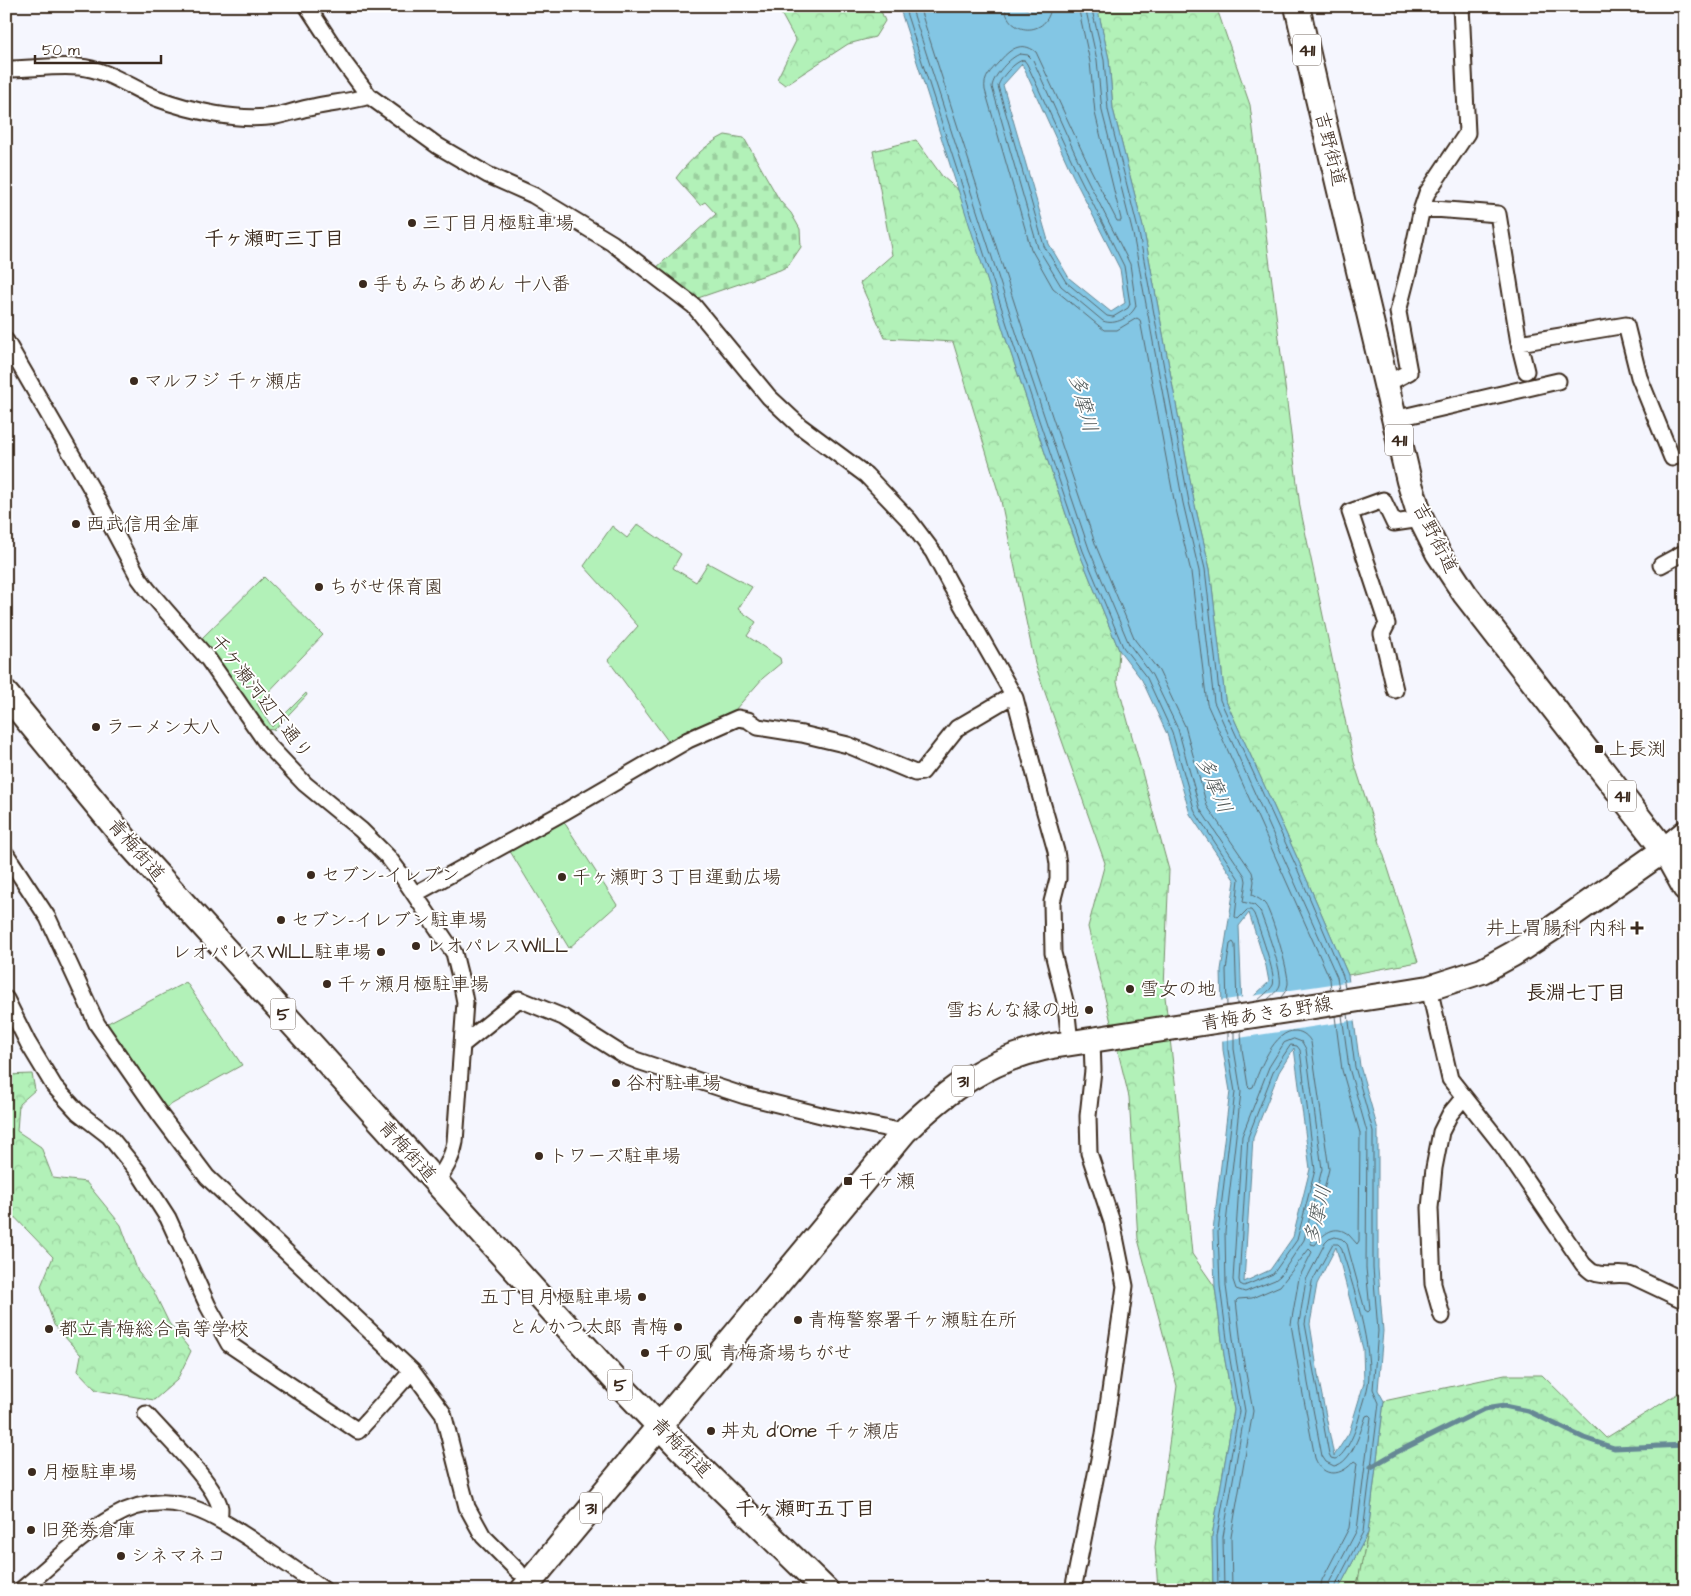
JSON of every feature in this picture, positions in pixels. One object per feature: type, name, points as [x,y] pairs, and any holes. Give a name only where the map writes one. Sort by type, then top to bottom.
[{"type":"main road","name":"吉野街道","points":[[1297,6],[1394,419],[1409,481],[1421,519],[1438,553],[1465,594],[1664,850],[1685,888]]},
{"type":"main road","name":"青梅街道","points":[[6,694],[125,839],[658,1426],[826,1590]]},
{"type":"main road","name":"青梅あきる野線","points":[[658,1426],[904,1132],[936,1102],[968,1078],[1022,1053],[1429,988],[1482,971],[1513,954],[1664,850],[1685,833]]},
{"type":"main road","name":"31","points":[[520,1580],[658,1426]]},
{"type":"street","points":[[307,6],[345,64],[369,96],[438,146],[488,175],[533,195],[612,243],[694,306],[769,397],[800,426],[866,476],[909,520],[933,552],[1015,698],[1056,851],[1058,879],[1052,902],[1053,953],[1066,1005],[1090,1041],[1093,1070],[1088,1116],[1089,1153],[1112,1222],[1125,1286],[1104,1434],[1073,1590]]},
{"type":"street","points":[[1386,384],[1409,372],[1398,312],[1422,208],[1427,193],[1467,133],[1461,6]]},
{"type":"street","points":[[6,69],[79,67],[112,76],[156,98],[231,116],[261,118],[277,116],[369,96]]},
{"type":"street","points":[[1422,208],[1498,214],[1519,343],[1526,371]]},
{"type":"street","points":[[1519,343],[1626,325],[1639,377],[1672,458]]},
{"type":"street","name":"千ケ瀬河辺下通り","points":[[6,341],[91,488],[139,578],[208,660],[268,745],[305,784],[361,830],[388,857],[454,953],[464,1002],[462,1045],[453,1155],[436,1183]]},
{"type":"street","points":[[1394,419],[1558,381]]},
{"type":"street","points":[[1395,690],[1382,634],[1388,624],[1350,512],[1383,500],[1394,524],[1421,519]]},
{"type":"street","points":[[1661,565],[1685,552]]},
{"type":"street","points":[[415,894],[564,812],[688,740],[738,718],[748,720],[758,727],[802,734],[848,745],[916,773],[922,772],[957,728],[1008,698],[1012,692]]},
{"type":"street","points":[[6,854],[48,918],[97,1024],[161,1116],[207,1177],[412,1371],[443,1413],[464,1497],[474,1522],[483,1536],[520,1580]]},
{"type":"street","points":[[1429,988],[1450,1079],[1502,1145],[1583,1264],[1594,1273],[1624,1273],[1685,1301]]},
{"type":"street","points":[[6,999],[28,1043],[54,1086],[78,1112],[109,1136],[139,1172],[168,1218],[208,1306],[229,1344],[358,1431],[412,1371]]},
{"type":"street","points":[[462,1045],[519,999],[554,1015],[563,1017],[623,1055],[646,1064],[745,1096],[825,1116],[904,1132]]},
{"type":"street","points":[[1442,1316],[1433,1284],[1430,1208],[1434,1168],[1441,1132],[1450,1114],[1464,1097]]},
{"type":"street","points":[[146,1414],[195,1467],[215,1496],[220,1508],[220,1519]]},
{"type":"street","points":[[21,1590],[86,1536],[111,1518],[136,1505],[157,1503],[183,1505],[201,1510],[220,1519],[324,1590]]},
{"type":"green space","points":[[777,6],[879,6],[885,21],[875,37],[848,44],[785,85],[777,79],[796,41]]},
{"type":"green space","points":[[1096,6],[1216,6],[1250,105],[1300,507],[1354,762],[1418,962],[1348,975],[1225,699],[1210,569],[1194,501],[1144,231],[1113,109],[1109,59]]},
{"type":"green space","points":[[725,135],[744,138],[780,201],[791,213],[800,229],[801,247],[788,266],[780,270],[695,299],[655,269],[716,214],[705,202],[700,205],[676,178],[698,154],[711,143]]},
{"type":"green space","points":[[916,140],[942,176],[959,191],[1007,342],[1079,552],[1119,650],[1117,682],[1169,870],[1164,988],[1192,1254],[1215,1287],[1234,1410],[1212,1536],[1213,1590],[1158,1590],[1155,1547],[1177,1386],[1138,1239],[1129,1097],[1088,927],[1105,863],[1035,664],[1001,501],[953,342],[885,338],[860,283],[892,255],[873,151]]},
{"type":"green space","points":[[638,524],[681,554],[673,568],[696,582],[708,563],[752,587],[738,609],[756,622],[747,636],[780,658],[781,663],[763,678],[734,711],[721,718],[692,728],[668,741],[608,660],[638,626],[584,566],[612,526],[627,538]]},
{"type":"green space","points":[[264,577],[323,635],[257,704],[272,727],[306,693],[307,695],[274,730],[266,729],[201,639]]},
{"type":"green space","name":"千ヶ瀬町３丁目運動広場","points":[[557,820],[564,822],[617,905],[569,948],[508,848]]},
{"type":"green space","points":[[186,982],[242,1065],[165,1108],[106,1024]]},
{"type":"green space","points":[[32,1074],[35,1090],[19,1104],[17,1131],[41,1147],[53,1178],[86,1182],[121,1225],[138,1272],[153,1290],[169,1323],[191,1351],[177,1380],[154,1400],[96,1390],[78,1371],[81,1355],[54,1325],[41,1286],[53,1257],[6,1208],[6,1075]]},
{"type":"green space","points":[[1505,1375],[1542,1375],[1606,1438],[1685,1389],[1685,1590],[1356,1590],[1368,1533],[1384,1401]]},
{"type":"green space","points":[[1368,1533],[1356,1590],[1338,1590]]},
{"type":"water","name":"多摩川","points":[[899,6],[1020,6],[1030,11],[1033,6],[1096,6],[1100,19],[1109,59],[1113,109],[1144,231],[1194,501],[1210,569],[1225,699],[1348,975],[1360,1066],[1378,1130],[1378,1268],[1383,1331],[1378,1390],[1384,1401],[1368,1533],[1338,1590],[1213,1590],[1212,1536],[1234,1410],[1215,1287],[1213,1231],[1230,1091],[1223,1050],[1221,970],[1235,881],[1190,814],[1167,734],[1142,680],[1119,650],[1079,552],[1007,342]],"holes":[[[1022,64],[1072,174],[1120,269],[1125,303],[1111,312],[1069,278],[1049,244],[1003,85]],[[1249,913],[1266,966],[1269,982],[1242,1007],[1239,926]],[[1294,1048],[1310,1169],[1293,1237],[1270,1270],[1244,1282],[1253,1138],[1279,1072]],[[1336,1247],[1363,1349],[1364,1383],[1349,1433],[1334,1456],[1310,1324],[1317,1284]]]},
{"type":"pier","points":[[1352,981],[1357,1020],[1220,1041],[1219,1001],[1244,997],[1245,1002],[1251,996]]},
{"type":"waterway","points":[[1371,1467],[1484,1409],[1504,1406],[1528,1411],[1584,1438],[1614,1448],[1685,1445]]},
{"type":"place","name":"三丁目月極駐車場","points":[[412,223]]},
{"type":"place","name":"手もみらあめん 十八番","points":[[363,284]]},
{"type":"place","name":"マルフジ 千ヶ瀬店","points":[[134,381]]},
{"type":"place","name":"西武信用金庫","points":[[76,524]]},
{"type":"place","name":"ちがせ保育園","points":[[319,587]]},
{"type":"place","name":"ラーメン大八","points":[[96,727]]},
{"type":"place","name":"上長渕","points":[[1599,749]]},
{"type":"place","name":"セブン-イレブン","points":[[311,875]]},
{"type":"place","name":"千ヶ瀬町３丁目運動広場","points":[[562,877]]},
{"type":"place","name":"セブン-イレブン駐車場","points":[[281,920]]},
{"type":"place","name":"井上胃腸科 内科","points":[[1637,928]]},
{"type":"place","name":"レオパレスWILL","points":[[416,946]]},
{"type":"place","name":"レオパレスWILL駐車場","points":[[381,952]]},
{"type":"place","name":"千ヶ瀬月極駐車場","points":[[327,984]]},
{"type":"place","name":"雪女の地","points":[[1130,989]]},
{"type":"place","name":"雪おんな縁の地","points":[[1089,1010]]},
{"type":"place","name":"谷村駐車場","points":[[616,1083]]},
{"type":"place","name":"トワーズ駐車場","points":[[539,1156]]},
{"type":"place","name":"千ヶ瀬","points":[[848,1181]]},
{"type":"place","name":"五丁目月極駐車場","points":[[642,1297]]},
{"type":"place","name":"青梅警察署千ヶ瀬駐在所","points":[[798,1320]]},
{"type":"place","name":"とんかつ太郎 青梅","points":[[678,1327]]},
{"type":"place","name":"都立青梅総合高等学校","points":[[49,1329]]},
{"type":"place","name":"千の風 青梅斎場ちがせ","points":[[645,1353]]},
{"type":"place","name":"丼丸 d'Ome 千ヶ瀬店","points":[[711,1431]]},
{"type":"place","name":"月極駐車場","points":[[32,1472]]},
{"type":"place","name":"旧発券倉庫","points":[[31,1530]]},
{"type":"place","name":"シネマネコ","points":[[121,1556]]},
{"type":"district","name":"千ヶ瀬町三丁目","points":[[274,239]]},
{"type":"district","name":"長淵七丁目","points":[[1576,993]]},
{"type":"district","name":"千ヶ瀬町五丁目","points":[[805,1509]]}]
